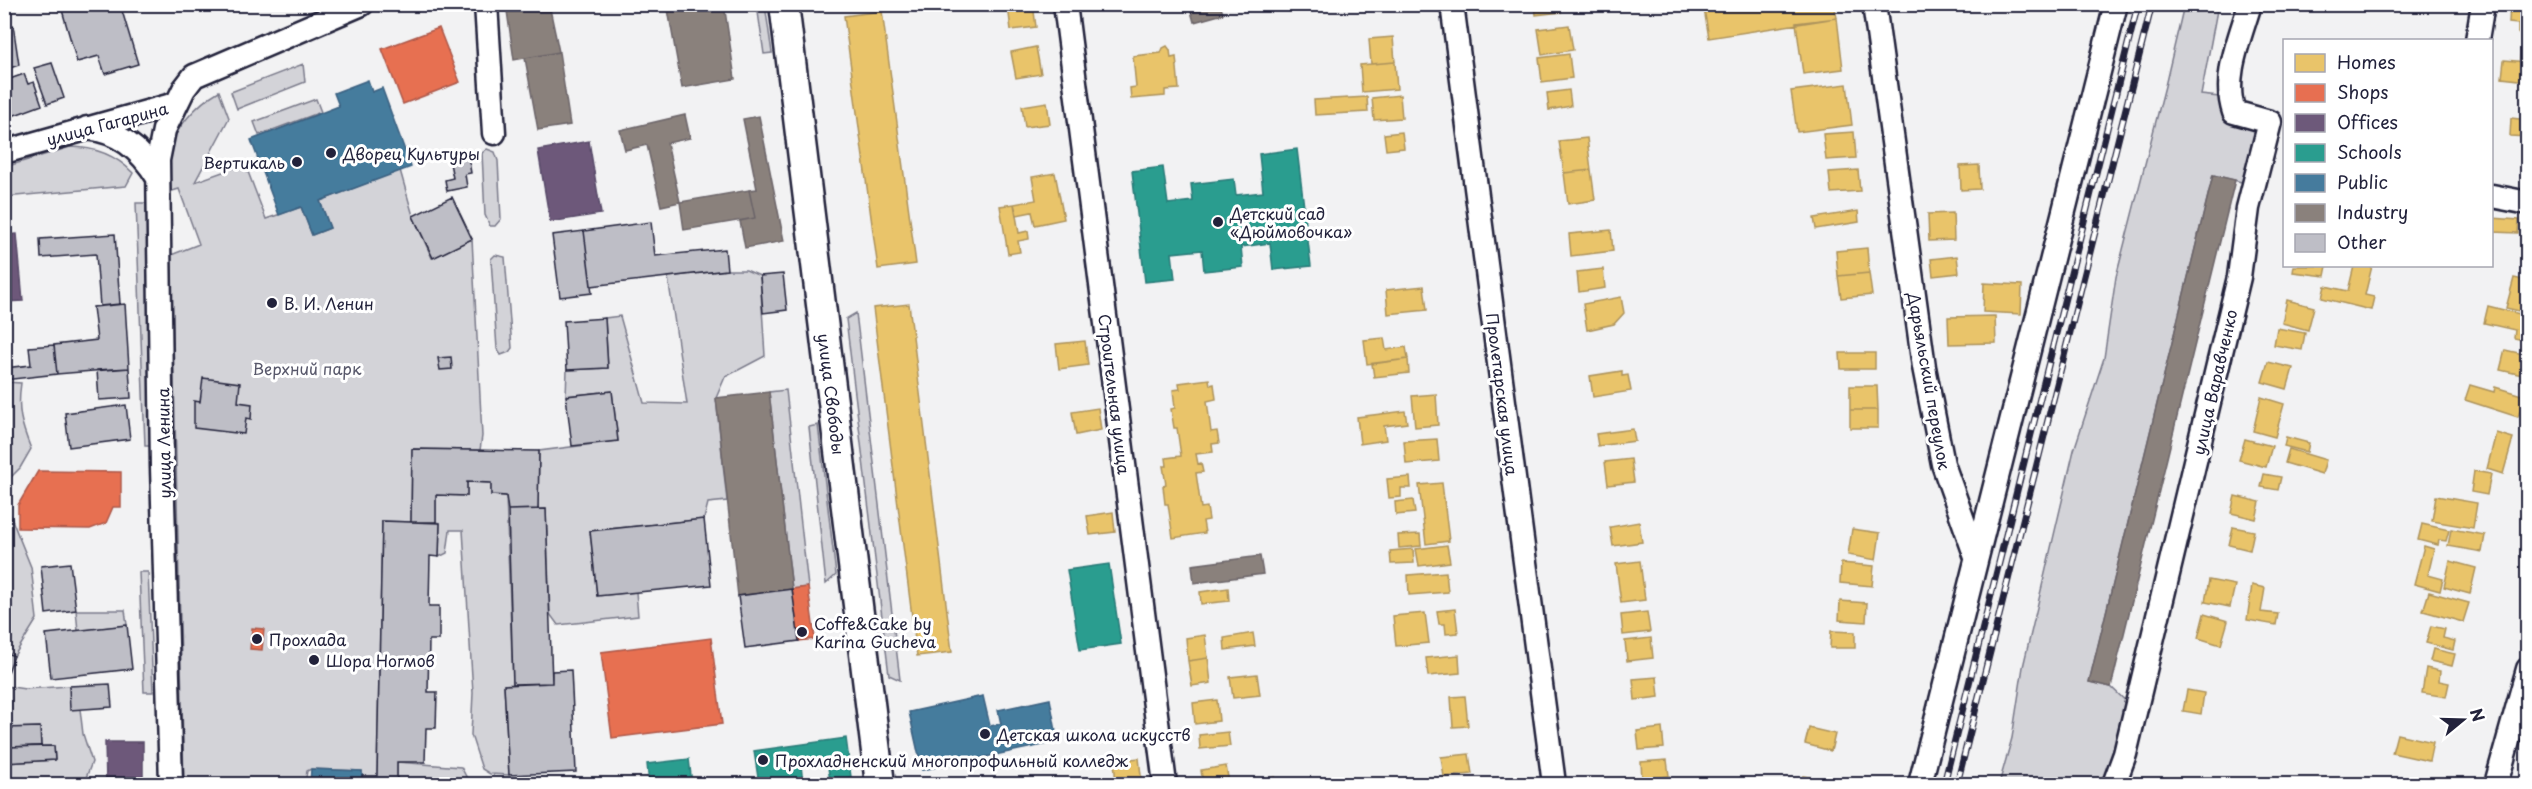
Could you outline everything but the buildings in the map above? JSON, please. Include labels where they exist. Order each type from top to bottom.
[{"type":"main road","name":"улица Свободы","points":[[784,4],[879,784]]},
{"type":"street","name":"улица Гагарина","points":[[4,152],[175,104],[194,76],[362,4]]},
{"type":"street","points":[[486,4],[494,133]]},
{"type":"street","name":"Строительная улица","points":[[1065,4],[1165,784]]},
{"type":"street","name":"Пролетарская улица","points":[[1452,4],[1554,784]]},
{"type":"street","name":"Дарьяльский переулок","points":[[1874,4],[1924,367],[1943,464],[1976,556]]},
{"type":"street","points":[[1920,784],[2115,4]]},
{"type":"street","name":"улица Варавченко","points":[[2114,784],[2125,754],[2239,277],[2248,208],[2277,128],[2270,122],[2234,112],[2229,98],[2231,74],[2250,4]]},
{"type":"street","points":[[2477,39],[2483,4]]},
{"type":"street","name":"улица Ленина","points":[[171,784],[162,467],[158,178],[160,145],[175,104]]},
{"type":"street","points":[[86,128],[103,130],[124,141],[144,157],[158,178]]},
{"type":"street","points":[[2493,196],[2528,203]]},
{"type":"street","points":[[2496,784],[2528,669]]},
{"type":"green space","points":[[757,5],[765,5],[772,53],[764,54]]},
{"type":"green space","points":[[2184,5],[2218,5],[2201,95],[2229,98],[2270,122],[2254,185],[2213,175],[2089,682],[2111,687],[2135,710],[2113,784],[1999,784],[2012,738],[2023,667],[2074,450],[2104,358],[2116,277]]},
{"type":"green space","points":[[303,64],[305,82],[237,109],[231,92]]},
{"type":"green space","name":"Верхний парк","points":[[219,91],[229,118],[195,182],[245,164],[266,219],[301,207],[312,235],[330,228],[320,201],[400,170],[413,216],[432,258],[472,239],[482,436],[480,450],[412,449],[411,522],[382,521],[377,776],[362,776],[362,771],[311,769],[307,771],[305,784],[184,784],[171,255],[199,244],[179,189],[169,192],[167,164],[171,145],[181,126],[203,102]]},
{"type":"green space","points":[[316,99],[321,112],[259,135],[254,122]]},
{"type":"green space","points":[[70,147],[96,150],[119,161],[133,173],[126,186],[5,197],[5,167]]},
{"type":"green space","points":[[487,149],[495,152],[498,161],[501,219],[495,226],[490,226],[485,215],[482,153]]},
{"type":"green space","points":[[136,203],[146,203],[155,446],[145,446]]},
{"type":"green space","points":[[495,255],[505,257],[512,348],[501,355],[497,349],[491,259]]},
{"type":"green space","points":[[746,270],[760,276],[765,356],[725,377],[716,398],[727,501],[708,503],[704,519],[590,531],[597,596],[636,592],[638,616],[558,625],[550,614],[546,509],[538,509],[539,451],[618,441],[612,391],[566,396],[567,370],[608,368],[605,318],[620,316],[644,403],[687,404],[668,277]]},
{"type":"green space","points":[[856,313],[900,680],[889,675],[846,319]]},
{"type":"green space","points":[[5,382],[21,383],[19,401],[21,417],[31,449],[20,468],[8,480],[6,494],[8,510],[31,567],[37,619],[14,656],[5,652]]},
{"type":"green space","points":[[786,390],[808,587],[792,589],[769,392]]},
{"type":"green space","points":[[818,425],[836,575],[826,584],[809,427]]},
{"type":"green space","points":[[467,482],[491,483],[491,495],[506,496],[513,684],[504,685],[509,775],[490,774],[482,769],[471,735],[473,693],[463,530],[450,530],[447,553],[439,557],[440,523],[436,522],[436,495],[467,496]]},
{"type":"green space","points":[[139,572],[148,572],[153,692],[144,692]]},
{"type":"green space","points":[[76,610],[125,610],[127,625],[78,631]]},
{"type":"green space","points":[[5,686],[25,689],[69,686],[80,709],[83,734],[92,762],[84,783],[41,784],[13,780],[12,784],[5,784],[4,763],[55,760],[54,746],[41,746],[40,727],[6,728],[5,747]]},
{"type":"green space","points":[[397,762],[461,767],[470,784],[397,784]]},
{"type":"railway","points":[[1944,784],[2138,4]]},
{"type":"railway","points":[[1957,784],[2152,4]]},
{"type":"place","name":"Дворец Культуры","points":[[331,153]]},
{"type":"place","name":"Вертикаль","points":[[297,162]]},
{"type":"place","name":"Детский сад «Дюймовочка»","points":[[1218,222]]},
{"type":"place","name":"В. И. Ленин","points":[[272,303]]},
{"type":"place","name":"Coffe&Cake by Karina Gucheva","points":[[802,632]]},
{"type":"place","name":"Прохлада","points":[[257,639]]},
{"type":"place","name":"Шора Ногмов","points":[[314,660]]},
{"type":"place","name":"Детская школа искусств","points":[[985,734]]},
{"type":"place","name":"Прохладненский многопрофильный колледж","points":[[763,760]]}]
